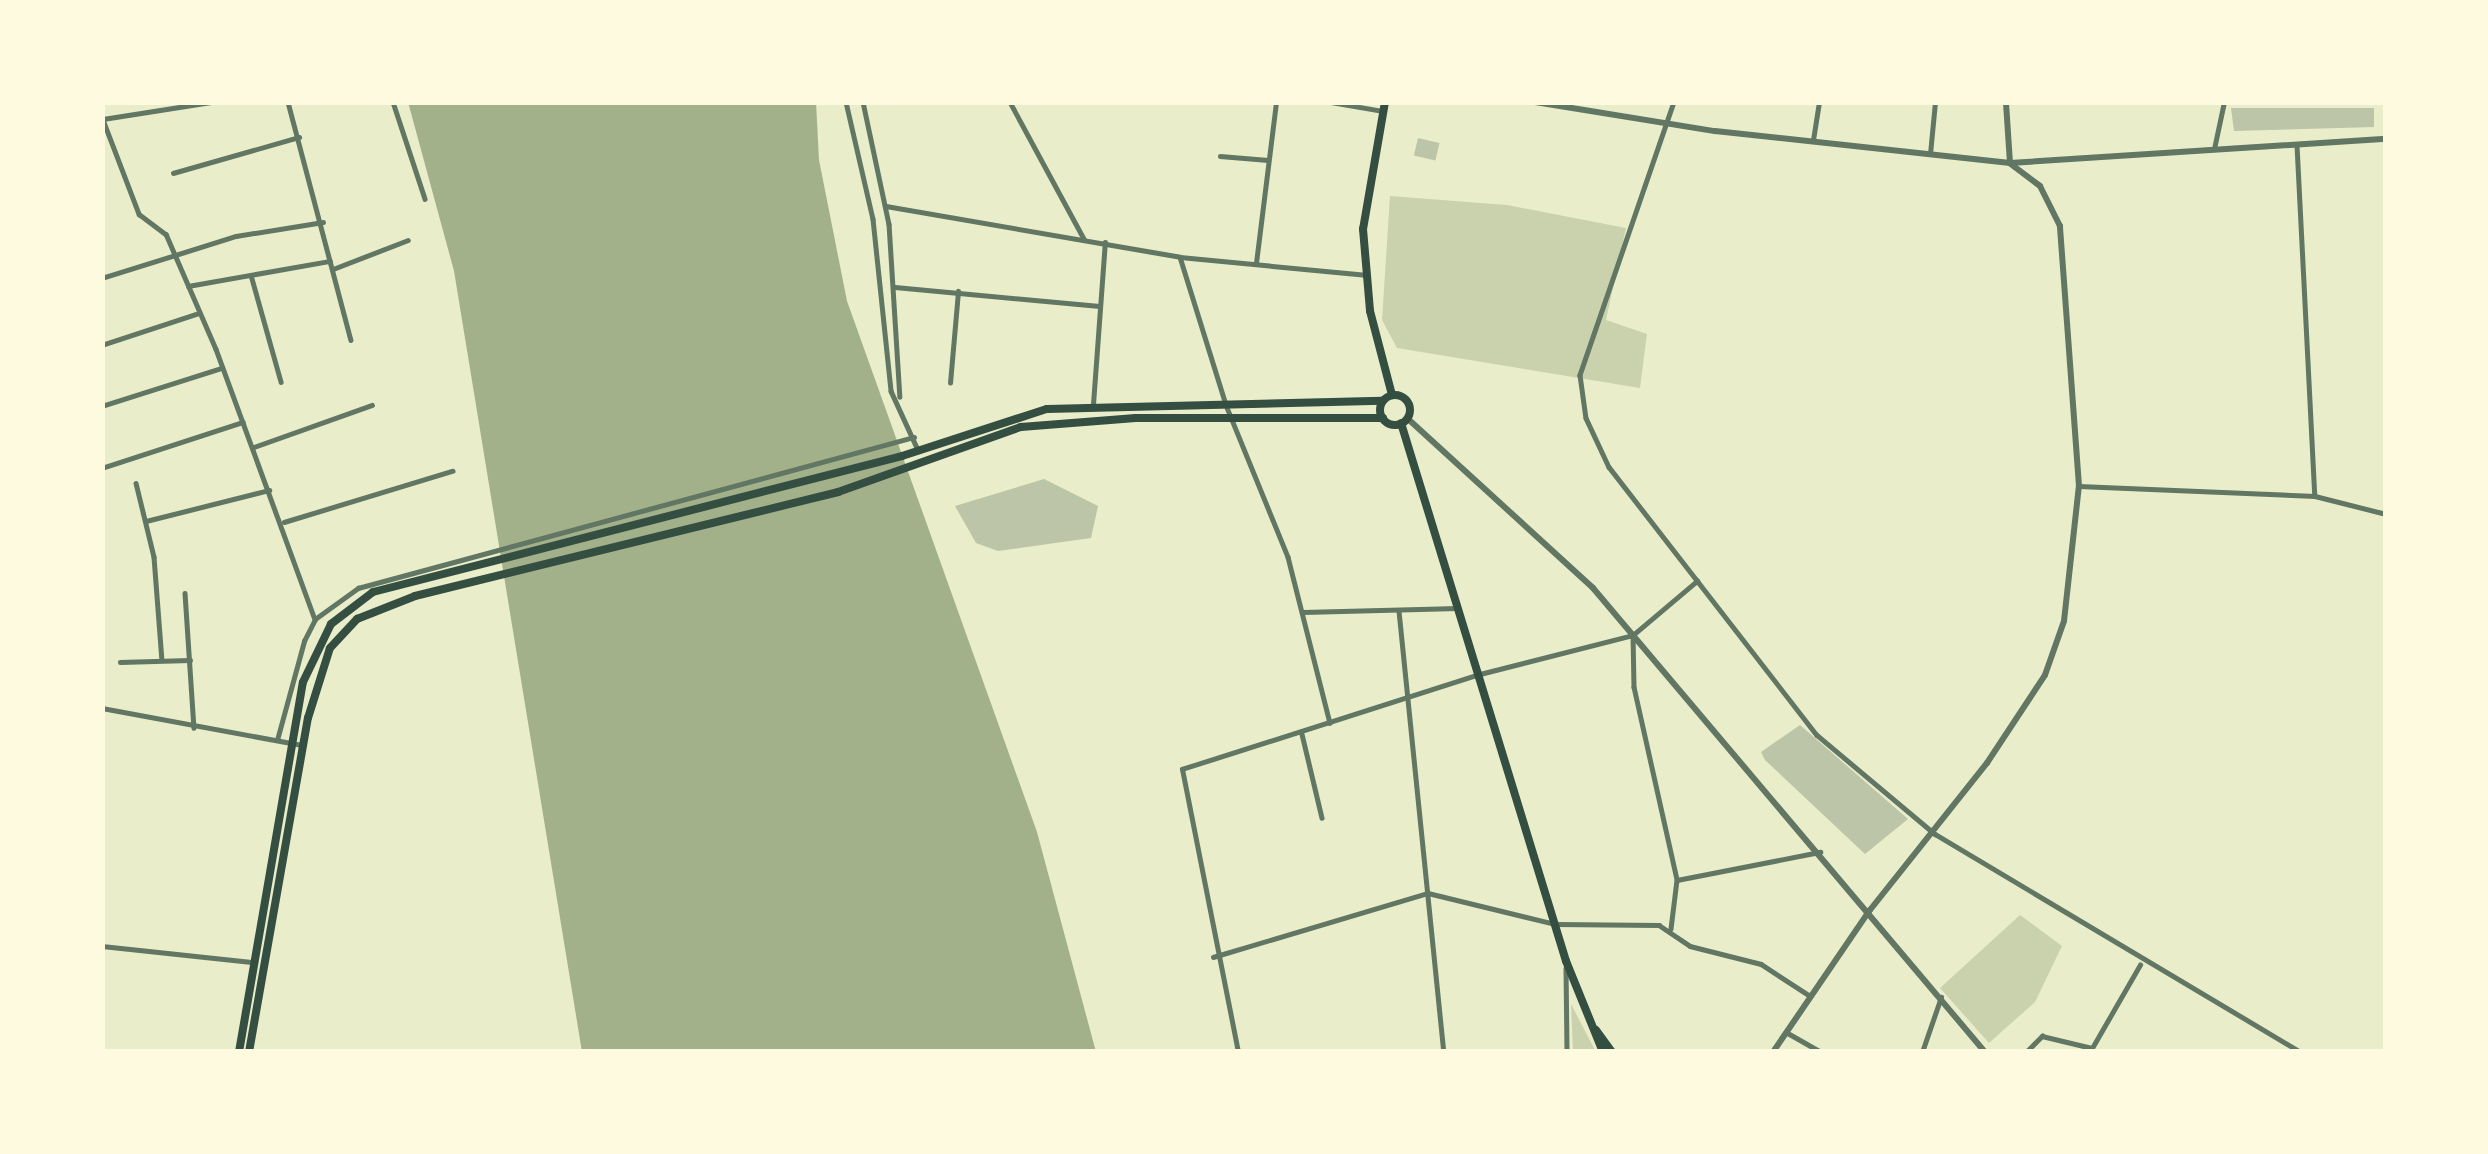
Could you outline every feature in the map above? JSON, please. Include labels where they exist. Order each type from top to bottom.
[{"type":"main road","points":[[1382,418],[1387,398],[1363,229],[1384,106]]},
{"type":"main road","points":[[249,1052],[289,742],[303,682],[331,624],[374,592],[902,456],[1047,409],[1387,398],[1407,401],[1404,420],[1566,961],[1608,1052]]},
{"type":"main road","points":[[238,1052],[302,745],[324,664],[344,631],[387,605],[907,471],[964,442],[1021,427],[1233,419],[1404,420]]},
{"type":"street","points":[[211,102],[102,118],[139,214],[166,234],[176,255],[284,522],[315,619]]},
{"type":"street","points":[[288,102],[325,222],[351,340]]},
{"type":"street","points":[[393,102],[419,163],[424,199]]},
{"type":"street","points":[[846,102],[873,219],[891,392],[900,398]]},
{"type":"street","points":[[863,102],[886,206],[900,398],[918,450]]},
{"type":"street","points":[[1010,102],[1084,239]]},
{"type":"street","points":[[1256,265],[1276,102]]},
{"type":"street","points":[[1330,102],[1384,106]]},
{"type":"street","points":[[1535,102],[2010,163],[2386,139]]},
{"type":"street","points":[[1615,114],[1617,102]]},
{"type":"street","points":[[1673,102],[1579,389],[1609,467],[1804,723],[1935,834],[2300,1052]]},
{"type":"street","points":[[1813,140],[1820,102]]},
{"type":"street","points":[[1930,154],[1935,102]]},
{"type":"street","points":[[1773,1052],[1870,910],[1935,834],[2045,675],[2072,590],[2079,486],[2060,226],[2040,186],[2010,163],[2006,102]]},
{"type":"street","points":[[2214,150],[2224,102]]},
{"type":"street","points":[[173,173],[299,137]]},
{"type":"street","points":[[2297,145],[2315,496]]},
{"type":"street","points":[[1220,156],[1269,160]]},
{"type":"street","points":[[886,206],[1180,257],[1367,275]]},
{"type":"street","points":[[102,278],[176,255],[325,222]]},
{"type":"street","points":[[334,269],[408,240]]},
{"type":"street","points":[[1093,404],[1105,242]]},
{"type":"street","points":[[1180,257],[1226,404],[1303,612],[1330,723]]},
{"type":"street","points":[[188,286],[332,260]]},
{"type":"street","points":[[251,274],[281,382]]},
{"type":"street","points":[[895,287],[1100,307]]},
{"type":"street","points":[[950,383],[958,291]]},
{"type":"street","points":[[102,344],[199,313]]},
{"type":"street","points":[[102,406],[223,367]]},
{"type":"street","points":[[254,447],[372,405]]},
{"type":"street","points":[[1404,420],[1633,635],[1870,910],[1985,1052]]},
{"type":"street","points":[[102,468],[244,422]]},
{"type":"street","points":[[278,740],[294,663],[315,619],[386,575],[914,437]]},
{"type":"street","points":[[284,522],[452,471]]},
{"type":"street","points":[[136,483],[146,521],[162,660]]},
{"type":"street","points":[[2079,486],[2315,496],[2386,514]]},
{"type":"street","points":[[146,521],[269,489]]},
{"type":"street","points":[[1238,1052],[1213,957],[1180,773],[1480,674],[1633,635],[1697,581]]},
{"type":"street","points":[[185,593],[194,728]]},
{"type":"street","points":[[1303,612],[1458,608]]},
{"type":"street","points":[[1399,611],[1444,1052]]},
{"type":"street","points":[[1633,635],[1634,687],[1677,880],[1671,931]]},
{"type":"street","points":[[120,662],[190,660]]},
{"type":"street","points":[[105,709],[302,745]]},
{"type":"street","points":[[1302,734],[1322,818]]},
{"type":"street","points":[[1677,880],[1820,852]]},
{"type":"street","points":[[1213,957],[1428,893],[1555,924],[1671,931],[1690,946],[1761,964],[1810,996]]},
{"type":"street","points":[[102,946],[258,963]]},
{"type":"street","points":[[1566,961],[1567,1052]]},
{"type":"street","points":[[2026,1052],[2040,1036],[2092,1048],[2140,964]]},
{"type":"street","points":[[1922,1052],[1941,998]]},
{"type":"street","points":[[1786,1032],[1821,1052]]},
{"type":"shaded area","points":[[408,102],[816,102],[819,160],[847,301],[1037,832],[1096,1052],[582,1052],[454,271]]},
{"type":"shaded area","points":[[1390,196],[1507,205],[1626,228],[1606,320],[1647,334],[1640,388],[1397,348],[1382,320]]},
{"type":"shaded area","points":[[2020,915],[2062,946],[2035,1002],[1989,1043],[1940,988]]},
{"type":"shaded area","points":[[1571,1004],[1596,1052],[1573,1052]]},
{"type":"building","points":[[2231,108],[2374,108],[2374,127],[2234,131]]},
{"type":"building","points":[[1418,138],[1439,143],[1435,160],[1414,156]]},
{"type":"building","points":[[1044,479],[1098,506],[1091,538],[998,551],[976,543],[955,506]]},
{"type":"building","points":[[1800,725],[1908,819],[1865,854],[1765,760],[1761,752]]}]
